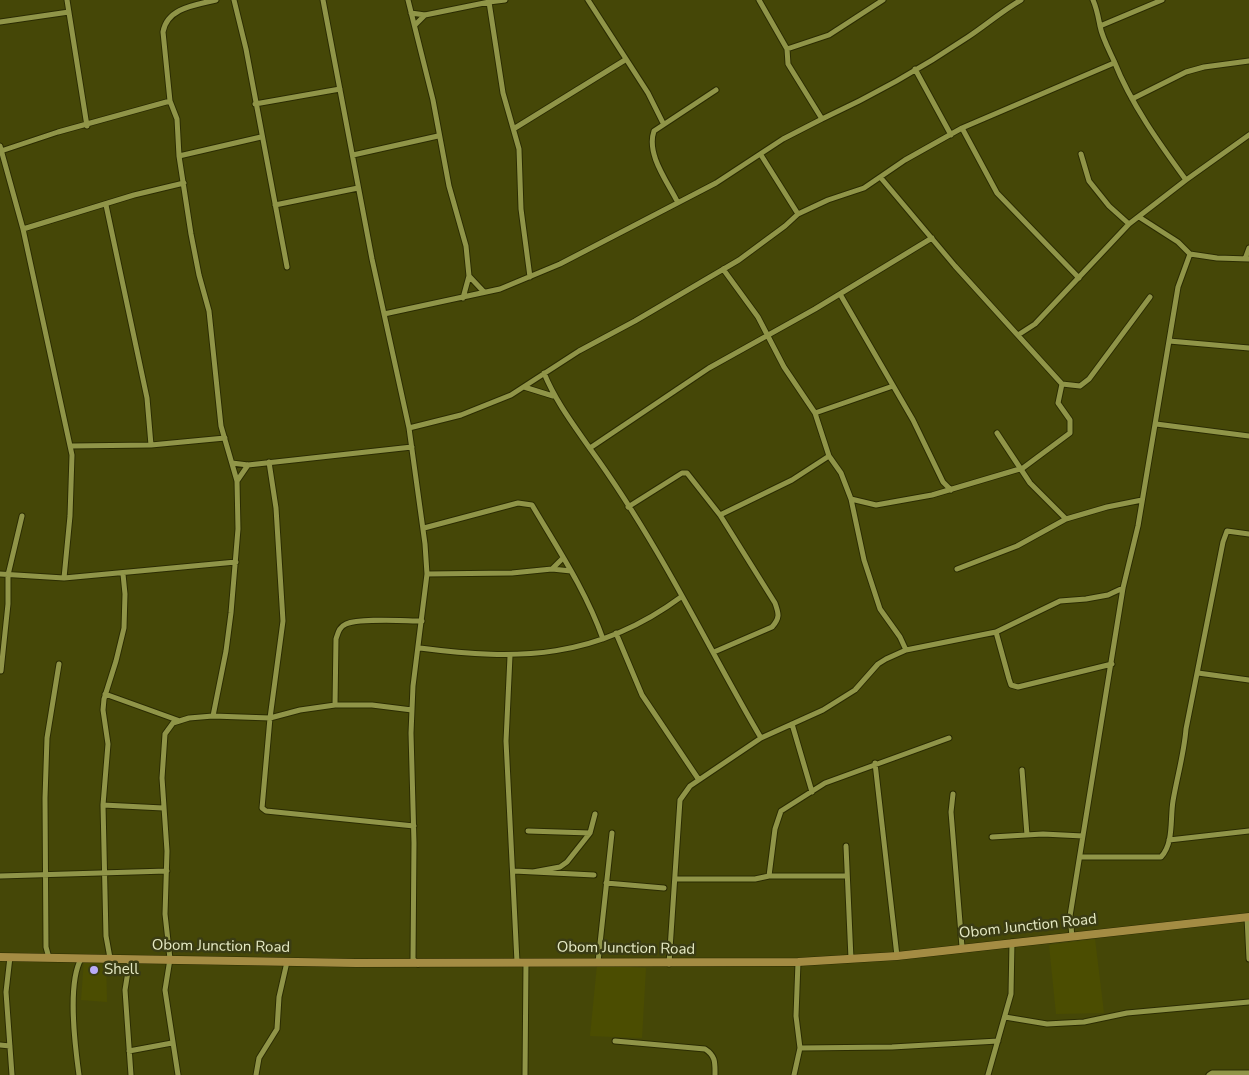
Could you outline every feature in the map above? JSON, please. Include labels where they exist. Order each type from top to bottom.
[{"type":"main road","name":"Obom Junction Road","points":[[0,957],[418,964],[798,962],[897,956],[1248,917]]},
{"type":"street","points":[[67,0],[87,126]]},
{"type":"street","points":[[213,716],[226,651],[236,562],[238,528],[237,481],[224,438],[209,311],[199,275],[179,156],[177,119],[170,102],[165,66],[165,22],[173,14],[190,6],[216,0]]},
{"type":"street","points":[[234,0],[287,267]]},
{"type":"street","points":[[323,0],[358,188],[409,428],[424,528],[427,574],[420,648],[415,668],[412,710],[414,826],[413,959],[418,964]]},
{"type":"street","points":[[408,0],[433,100],[438,136],[454,204],[466,246],[469,276],[463,298]]},
{"type":"street","points":[[411,13],[425,15],[489,1],[504,0]]},
{"type":"street","points":[[588,0],[625,60],[648,92],[663,123]]},
{"type":"street","points":[[759,0],[787,50],[788,64],[822,119]]},
{"type":"street","points":[[869,0],[874,7]]},
{"type":"street","points":[[787,50],[829,35],[883,0]]},
{"type":"street","points":[[384,314],[463,298],[530,277],[560,264],[677,201],[716,183],[783,139],[915,69],[968,37],[1006,8],[1021,0]]},
{"type":"street","points":[[1093,0],[1099,13],[1100,26],[1114,63],[1132,99],[1166,153],[1186,180]]},
{"type":"street","points":[[1100,26],[1162,0]]},
{"type":"street","points":[[489,1],[503,94],[515,128],[519,149],[521,209],[530,277]]},
{"type":"street","points":[[0,22],[69,12]]},
{"type":"street","points":[[415,26],[425,15]]},
{"type":"street","points":[[515,128],[625,60]]},
{"type":"street","points":[[1132,99],[1186,72],[1204,67],[1249,61]]},
{"type":"street","points":[[409,428],[476,410],[524,387],[544,373],[723,269],[764,242],[798,214],[828,200],[864,188],[905,160],[962,128],[1114,63]]},
{"type":"street","points":[[915,69],[952,135]]},
{"type":"street","points":[[256,104],[340,89]]},
{"type":"street","points":[[677,201],[653,148],[652,139],[654,131],[663,123],[716,90]]},
{"type":"street","points":[[64,578],[70,516],[71,446],[58,396],[23,229],[1,148],[170,102]]},
{"type":"street","points":[[962,128],[997,193],[1079,278]]},
{"type":"street","points":[[1018,335],[1035,324],[1129,224],[1249,134]]},
{"type":"street","points":[[353,155],[438,136]]},
{"type":"street","points":[[179,156],[261,137]]},
{"type":"street","points":[[1081,154],[1089,181],[1109,206],[1129,224]]},
{"type":"street","points":[[761,155],[798,214]]},
{"type":"street","points":[[881,178],[1062,384],[1080,386],[1089,379],[1150,297]]},
{"type":"street","points":[[23,229],[134,195],[184,183]]},
{"type":"street","points":[[275,205],[358,188]]},
{"type":"street","points":[[106,205],[147,398],[152,446]]},
{"type":"street","points":[[1139,217],[1163,231],[1190,254],[1210,258],[1247,259],[1249,248]]},
{"type":"street","points":[[590,448],[654,403],[932,238]]},
{"type":"street","points":[[1072,937],[1070,916],[1123,588],[1138,526],[1178,287],[1190,254]]},
{"type":"street","points":[[723,269],[768,334],[784,367],[815,413],[829,456],[841,473],[851,498],[864,560],[874,596],[880,610],[900,637],[906,650]]},
{"type":"street","points":[[469,276],[484,292]]},
{"type":"street","points":[[840,294],[893,386],[944,482],[951,490]]},
{"type":"street","points":[[1169,341],[1249,348]]},
{"type":"street","points":[[544,373],[553,396],[580,437],[590,448],[657,552],[714,652],[739,703],[761,738]]},
{"type":"street","points":[[851,498],[876,505],[932,495],[1023,468],[1070,433],[1070,420],[1058,403],[1062,384]]},
{"type":"street","points":[[815,413],[893,386]]},
{"type":"street","points":[[524,387],[553,396]]},
{"type":"street","points":[[1156,424],[1249,436]]},
{"type":"street","points":[[997,433],[1023,468],[1030,483],[1066,519]]},
{"type":"street","points":[[71,446],[152,446],[224,438]]},
{"type":"street","points":[[232,463],[248,465],[412,447]]},
{"type":"street","points":[[720,515],[792,480],[829,456]]},
{"type":"street","points":[[269,462],[277,517],[282,621],[261,802],[262,808],[266,811],[414,826]]},
{"type":"street","points":[[237,481],[248,465]]},
{"type":"street","points":[[628,507],[682,473],[687,473],[720,515],[775,603],[779,614],[778,620],[772,627],[714,652]]},
{"type":"street","points":[[957,568],[1017,546],[1066,519],[1107,506],[1142,500]]},
{"type":"street","points":[[424,528],[485,511],[526,503],[532,505],[593,610],[603,639]]},
{"type":"street","points":[[1,670],[8,604],[8,575],[22,516]]},
{"type":"street","points":[[1080,857],[1161,857],[1167,850],[1173,799],[1183,756],[1186,729],[1223,542],[1227,530],[1249,534]]},
{"type":"street","points":[[552,569],[563,558]]},
{"type":"street","points":[[0,574],[64,578],[236,562]]},
{"type":"street","points":[[427,574],[512,573],[552,569],[571,571]]},
{"type":"street","points":[[110,958],[106,936],[103,805],[108,744],[103,710],[105,694],[124,628],[126,594],[123,574]]},
{"type":"street","points":[[668,964],[676,879],[680,800],[683,793],[761,738],[823,710],[855,690],[878,664],[906,650],[996,632],[1060,601],[1108,595],[1123,588]]},
{"type":"street","points":[[420,648],[510,656],[561,650],[603,639],[647,618],[681,596]]},
{"type":"street","points":[[335,705],[336,640],[339,629],[346,624],[357,622],[422,621]]},
{"type":"street","points":[[996,632],[1011,685],[1018,687],[1112,664]]},
{"type":"street","points":[[616,633],[642,695],[699,780]]},
{"type":"street","points":[[510,656],[506,741],[522,962],[525,1075]]},
{"type":"street","points":[[49,958],[46,947],[45,806],[47,738],[59,664]]},
{"type":"street","points":[[1198,673],[1249,680]]},
{"type":"street","points":[[105,694],[180,721]]},
{"type":"street","points":[[178,1075],[165,990],[170,959],[165,914],[167,871],[162,761],[165,734],[173,723],[213,716],[270,718],[300,710],[335,705],[372,705],[412,710]]},
{"type":"street","points":[[792,724],[812,792]]},
{"type":"street","points":[[769,876],[775,829],[781,811],[825,783],[875,763],[949,738]]},
{"type":"street","points":[[875,763],[897,956]]},
{"type":"street","points":[[1022,770],[1027,835]]},
{"type":"street","points":[[953,794],[951,812],[962,948]]},
{"type":"street","points":[[103,805],[163,808]]},
{"type":"street","points":[[533,872],[564,864],[590,833],[595,814]]},
{"type":"street","points":[[528,831],[590,833]]},
{"type":"street","points":[[1169,840],[1249,831]]},
{"type":"street","points":[[598,962],[612,833]]},
{"type":"street","points":[[992,837],[1027,835],[1083,836]]},
{"type":"street","points":[[846,846],[851,960]]},
{"type":"street","points":[[0,876],[167,871]]},
{"type":"street","points":[[514,871],[594,875]]},
{"type":"street","points":[[676,879],[847,876]]},
{"type":"street","points":[[606,883],[664,888]]},
{"type":"street","points":[[1248,917],[1249,959]]},
{"type":"street","points":[[988,1075],[1011,994],[1012,942]]},
{"type":"street","points":[[10,957],[6,992],[12,1075]]},
{"type":"street","points":[[78,1075],[73,1032],[75,969],[81,959]]},
{"type":"street","points":[[130,959],[125,990],[131,1075]]},
{"type":"street","points":[[256,1075],[259,1058],[277,1029],[279,997],[287,962]]},
{"type":"street","points":[[794,1075],[800,1048],[796,1016],[798,962]]},
{"type":"street","points":[[1005,1017],[1047,1024],[1066,1023],[1101,1019],[1127,1013],[1249,1002]]},
{"type":"street","points":[[615,1041],[705,1049],[711,1053],[715,1061],[715,1075]]},
{"type":"street","points":[[800,1048],[892,1047],[998,1041]]},
{"type":"street","points":[[129,1052],[172,1043]]},
{"type":"street","points":[[0,1045],[10,1046]]},
{"type":"street","points":[[1209,1075],[1212,1073],[1249,1073]]},
{"type":"shaded area","points":[[1095,939],[1104,1013],[1056,1014],[1049,945]]},
{"type":"shaded area","points":[[84,960],[106,960],[107,1002],[81,1000]]},
{"type":"shaded area","points":[[597,965],[646,968],[642,1038],[590,1036]]},
{"type":"place","name":"Shell","points":[[94,970]]}]
